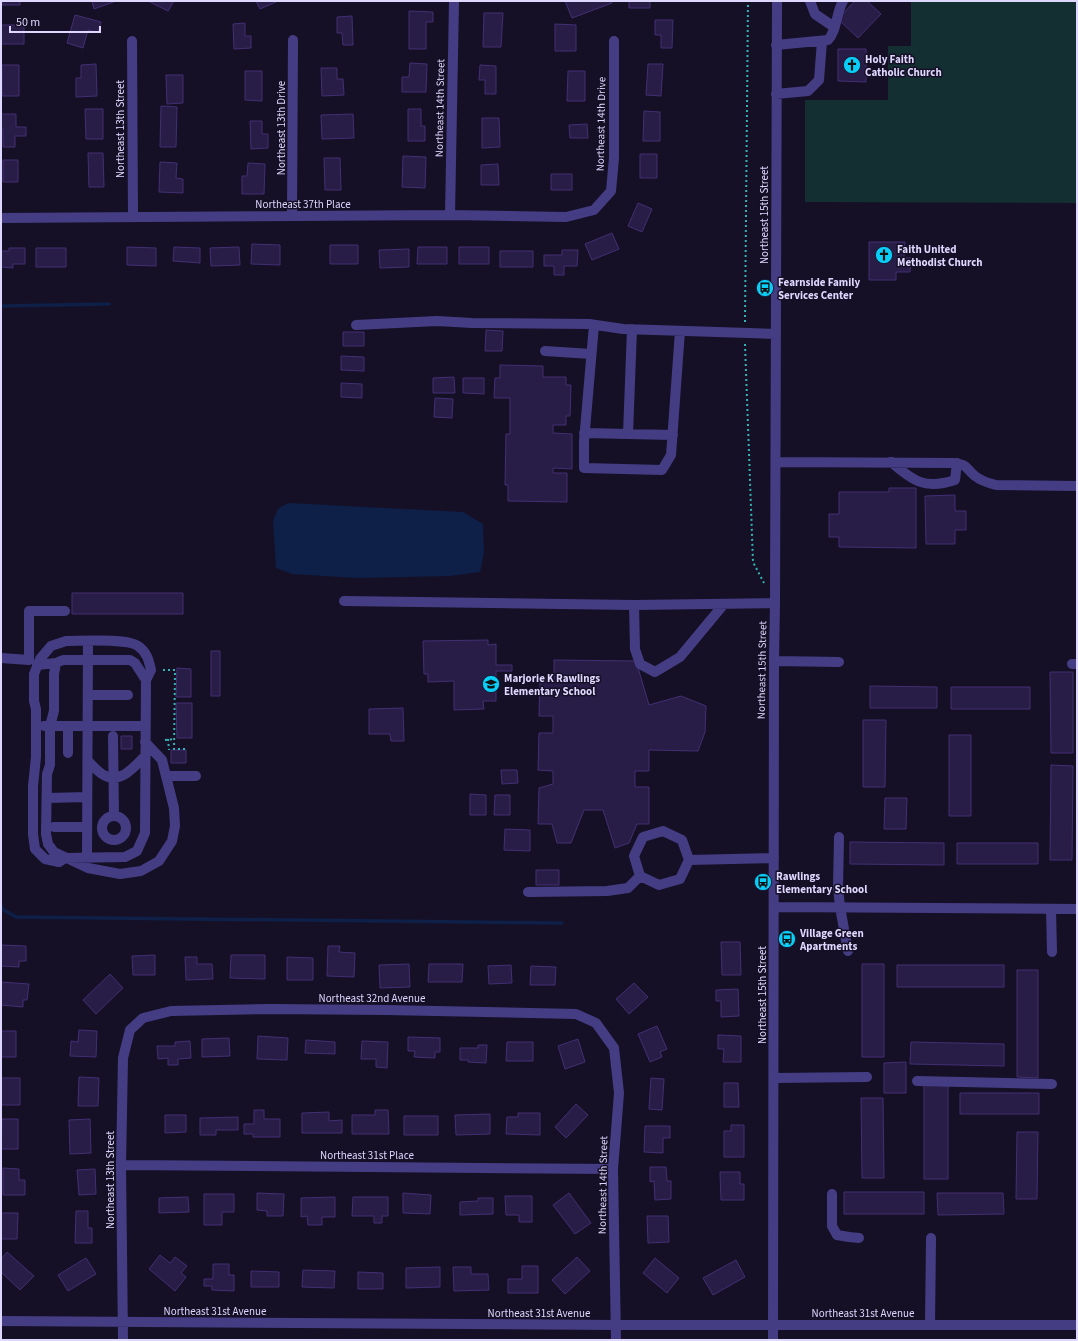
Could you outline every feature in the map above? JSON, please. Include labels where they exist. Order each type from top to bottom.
[{"type":"street","name":"Northeast 14th Street","points":[[450,215],[454,1]]},
{"type":"street","name":"Northeast 15th Street","points":[[773,1340],[777,1]]},
{"type":"street","points":[[810,1],[815,14],[834,27]]},
{"type":"street","points":[[776,45],[828,40],[832,36],[840,2]]},
{"type":"street","name":"Northeast 13th Drive","points":[[292,216],[293,40]]},
{"type":"street","name":"Northeast 13th Street","points":[[132,41],[133,217]]},
{"type":"street","points":[[776,94],[808,90],[819,80],[822,41]]},
{"type":"street","name":"Northeast 14th Drive","points":[[601,202],[611,191],[614,158],[614,42]]},
{"type":"street","name":"Northeast 37th Place","points":[[1,218],[450,215],[566,217],[594,210],[601,202]]},
{"type":"street","points":[[356,325],[437,322],[594,325],[632,329],[776,334]]},
{"type":"street","points":[[594,325],[584,432],[584,468],[662,470],[671,455],[680,331]]},
{"type":"street","points":[[628,434],[632,329]]},
{"type":"street","points":[[545,351],[591,354]]},
{"type":"street","points":[[584,432],[673,435]]},
{"type":"street","points":[[776,462],[957,463],[963,464],[975,476],[984,482],[996,485],[1077,486]]},
{"type":"street","points":[[891,462],[909,477],[926,484],[941,484],[955,480],[957,463]]},
{"type":"street","points":[[344,601],[634,605],[775,603]]},
{"type":"street","points":[[634,605],[635,649],[640,664],[655,672],[680,657],[724,604]]},
{"type":"street","points":[[36,661],[51,646],[66,641],[125,642],[138,645],[147,655],[152,670],[146,680],[145,833],[137,851],[125,857],[65,858],[59,862],[45,859],[35,849],[33,834],[33,786],[36,757],[34,674],[36,661],[29,611],[65,611]]},
{"type":"street","points":[[87,858],[88,641]]},
{"type":"street","points":[[1,658],[56,663],[63,660],[130,660],[135,663],[146,680]]},
{"type":"street","points":[[774,661],[839,662]]},
{"type":"street","points":[[56,663],[54,674],[54,711],[50,726],[50,765],[47,774],[46,834],[48,844],[54,852],[88,868],[120,874],[141,871],[159,861],[172,841],[174,808],[162,760],[145,742]]},
{"type":"street","points":[[88,695],[128,695]]},
{"type":"street","points":[[36,726],[145,726]]},
{"type":"street","points":[[68,726],[68,753]]},
{"type":"street","points":[[113,736],[114,816]]},
{"type":"street","points":[[88,762],[102,775],[114,779],[125,774],[145,756]]},
{"type":"street","points":[[166,776],[196,776]]},
{"type":"street","points":[[47,798],[87,797]]},
{"type":"street","points":[[54,827],[87,827]]},
{"type":"street","points":[[663,830],[682,840],[689,860],[680,879],[659,885],[640,876],[634,856],[643,837],[663,830]]},
{"type":"street","points":[[839,837],[838,887],[848,951]]},
{"type":"street","points":[[689,860],[774,858]]},
{"type":"street","points":[[528,892],[607,891],[628,888],[640,876]]},
{"type":"street","points":[[774,907],[1077,909]]},
{"type":"street","points":[[1051,909],[1052,952]]},
{"type":"street","name":"Northeast 32nd Avenue","points":[[136,1024],[143,1018],[171,1011],[271,1009],[529,1012],[576,1014],[596,1023],[604,1034]]},
{"type":"street","name":"Northeast 13th Street","points":[[123,1340],[121,1165],[123,1058],[130,1030],[136,1024]]},
{"type":"street","name":"Northeast 14th Street","points":[[604,1034],[614,1048],[619,1093],[613,1169],[616,1340]]},
{"type":"street","points":[[774,1078],[867,1078]]},
{"type":"street","points":[[917,1081],[1052,1084]]},
{"type":"street","name":"Northeast 31st Place","points":[[121,1165],[613,1169]]},
{"type":"street","points":[[832,1194],[832,1226],[837,1235],[859,1238]]},
{"type":"street","points":[[930,1325],[931,1238]]},
{"type":"street","name":"Northeast 31st Avenue","points":[[1,1321],[123,1323],[616,1325],[1077,1325]]},
{"type":"path","points":[[748,1],[744,333],[753,562],[764,583]]},
{"type":"path","points":[[163,670],[175,670],[174,749],[186,749]]},
{"type":"path","points":[[165,740],[174,739]]},
{"type":"green space","points":[[911,1],[1077,1],[1077,203],[805,202],[805,100],[888,100],[888,46],[911,46]]},
{"type":"water","points":[[288,503],[463,512],[483,524],[484,552],[480,572],[450,576],[357,578],[292,574],[276,568],[273,521],[278,509]]},
{"type":"building","points":[[2,1],[20,1],[20,5],[2,5]]},
{"type":"building","points":[[92,1],[116,1],[94,9]]},
{"type":"building","points":[[148,1],[174,1],[168,11]]},
{"type":"building","points":[[256,1],[278,1],[260,9]]},
{"type":"building","points":[[565,1],[611,1],[612,3],[572,18]]},
{"type":"building","points":[[629,1],[650,1],[650,8],[629,8]]},
{"type":"building","points":[[855,1],[867,1],[881,14],[858,38],[838,19]]},
{"type":"building","points":[[409,11],[433,12],[433,22],[426,22],[426,49],[409,49]]},
{"type":"building","points":[[484,13],[503,13],[501,47],[483,47]]},
{"type":"building","points":[[75,15],[101,22],[98,32],[88,30],[83,48],[67,43]]},
{"type":"building","points":[[352,16],[353,45],[343,45],[342,33],[337,33],[337,17]]},
{"type":"building","points":[[655,20],[673,20],[672,48],[661,48],[661,35],[655,35]]},
{"type":"building","points":[[245,23],[245,36],[251,36],[251,48],[234,49],[233,24]]},
{"type":"building","points":[[555,24],[576,25],[576,51],[555,51]]},
{"type":"building","points":[[1,25],[24,25],[24,44],[1,44]]},
{"type":"building","name":"Holy Faith Catholic Church","points":[[838,49],[866,49],[866,82],[838,81]]},
{"type":"building","points":[[410,63],[427,64],[426,92],[402,92],[402,77],[409,77]]},
{"type":"building","points":[[96,64],[97,96],[76,97],[76,78],[81,78],[81,65]]},
{"type":"building","points":[[648,64],[663,64],[661,96],[646,95]]},
{"type":"building","points":[[2,65],[19,65],[19,96],[2,96]]},
{"type":"building","points":[[480,65],[496,66],[496,94],[485,94],[485,80],[479,80]]},
{"type":"building","points":[[321,68],[337,68],[337,79],[343,79],[344,95],[322,96]]},
{"type":"building","points":[[245,71],[262,71],[262,101],[245,100]]},
{"type":"building","points":[[568,71],[585,71],[585,101],[567,101]]},
{"type":"building","points":[[166,75],[183,75],[183,103],[167,104]]},
{"type":"building","points":[[161,106],[177,107],[176,147],[160,147]]},
{"type":"building","points":[[85,109],[103,109],[103,139],[86,139]]},
{"type":"building","points":[[408,109],[421,109],[421,126],[425,126],[425,141],[408,141]]},
{"type":"building","points":[[644,111],[660,112],[660,141],[643,141]]},
{"type":"building","points":[[1,114],[16,114],[16,127],[26,127],[26,136],[15,136],[15,147],[3,147]]},
{"type":"building","points":[[353,114],[354,138],[322,139],[321,115]]},
{"type":"building","points":[[482,118],[499,118],[500,147],[482,148]]},
{"type":"building","points":[[250,121],[262,121],[262,134],[268,134],[268,148],[251,149]]},
{"type":"building","points":[[587,124],[588,138],[570,138],[569,125]]},
{"type":"building","points":[[88,153],[103,153],[104,187],[89,187]]},
{"type":"building","points":[[640,154],[657,154],[657,178],[640,178]]},
{"type":"building","points":[[403,156],[426,157],[425,188],[402,187]]},
{"type":"building","points":[[324,158],[340,158],[341,190],[325,190]]},
{"type":"building","points":[[3,160],[18,160],[18,182],[3,182]]},
{"type":"building","points":[[160,162],[177,163],[176,178],[183,179],[183,193],[159,192]]},
{"type":"building","points":[[248,163],[265,164],[264,194],[242,194],[242,176],[247,176]]},
{"type":"building","points":[[498,164],[499,185],[481,185],[481,165]]},
{"type":"building","points":[[551,174],[572,174],[572,190],[551,190]]},
{"type":"building","points":[[638,203],[652,209],[642,232],[628,226]]},
{"type":"building","points":[[612,233],[619,249],[592,260],[585,244]]},
{"type":"building","points":[[869,242],[905,242],[904,258],[911,258],[910,272],[896,272],[896,280],[869,280]]},
{"type":"building","points":[[252,244],[280,245],[280,265],[251,264]]},
{"type":"building","points":[[330,245],[358,245],[358,264],[330,264]]},
{"type":"building","points":[[127,247],[156,248],[156,266],[127,265]]},
{"type":"building","points":[[174,247],[200,248],[200,263],[173,261]]},
{"type":"building","points":[[239,247],[240,265],[211,266],[210,248]]},
{"type":"building","points":[[418,247],[447,247],[447,264],[417,264]]},
{"type":"building","points":[[459,247],[489,247],[489,264],[459,264]]},
{"type":"building","points":[[9,248],[25,248],[25,264],[13,264],[13,268],[1,267],[1,251],[9,251]]},
{"type":"building","points":[[36,248],[66,248],[66,267],[36,267]]},
{"type":"building","points":[[409,249],[409,267],[380,268],[379,250]]},
{"type":"building","points":[[562,250],[578,250],[577,266],[564,266],[564,275],[554,275],[554,266],[544,266],[544,255],[562,255]]},
{"type":"building","points":[[500,251],[533,251],[533,267],[500,267]]},
{"type":"building","points":[[486,330],[503,331],[502,351],[485,351]]},
{"type":"building","points":[[343,332],[364,332],[364,346],[343,346]]},
{"type":"building","points":[[341,356],[364,357],[364,371],[341,370]]},
{"type":"building","points":[[500,365],[543,366],[543,377],[566,377],[566,385],[571,385],[570,416],[566,416],[566,425],[553,425],[553,433],[572,434],[572,469],[553,468],[553,473],[567,473],[567,502],[508,501],[508,485],[505,485],[506,434],[510,434],[510,398],[494,398],[495,378],[500,378]]},
{"type":"building","points":[[454,377],[455,393],[433,393],[433,378]]},
{"type":"building","points":[[463,378],[484,378],[484,394],[463,393]]},
{"type":"building","points":[[341,383],[362,384],[362,398],[341,397]]},
{"type":"building","points":[[435,398],[453,399],[452,418],[434,417]]},
{"type":"building","points":[[889,488],[916,488],[916,548],[839,547],[839,537],[829,537],[829,514],[839,514],[839,492],[889,492]]},
{"type":"building","points":[[955,495],[955,511],[966,511],[966,530],[955,530],[955,544],[926,544],[925,496]]},
{"type":"building","points":[[72,593],[183,593],[183,614],[72,614]]},
{"type":"building","points":[[488,640],[488,645],[496,644],[496,665],[512,665],[512,671],[496,671],[496,701],[483,701],[484,709],[454,710],[454,681],[428,682],[428,674],[424,674],[423,641]]},
{"type":"building","points":[[211,651],[220,651],[220,696],[211,696]]},
{"type":"building","points":[[554,660],[636,661],[649,705],[681,696],[706,706],[705,732],[698,751],[649,750],[649,771],[635,771],[635,787],[649,787],[649,824],[637,824],[629,843],[615,848],[603,810],[584,810],[571,843],[557,843],[552,824],[538,824],[539,788],[553,784],[553,771],[538,770],[539,733],[553,733],[553,716],[539,716],[540,679],[554,679]]},
{"type":"building","points":[[177,668],[191,669],[191,697],[176,697]]},
{"type":"building","points":[[1050,672],[1073,672],[1073,753],[1051,753]]},
{"type":"building","points":[[870,686],[937,687],[937,708],[870,708]]},
{"type":"building","points":[[951,687],[1030,687],[1030,709],[951,709]]},
{"type":"building","points":[[176,703],[192,703],[192,738],[177,738]]},
{"type":"building","points":[[403,708],[404,741],[391,741],[390,734],[369,734],[369,709]]},
{"type":"building","points":[[863,720],[886,720],[885,787],[863,787]]},
{"type":"building","points":[[949,735],[971,735],[971,816],[949,816]]},
{"type":"building","points":[[121,736],[132,736],[132,749],[121,749]]},
{"type":"building","points":[[171,750],[186,750],[186,763],[171,763]]},
{"type":"building","points":[[1051,765],[1073,766],[1072,860],[1050,860]]},
{"type":"building","points":[[501,770],[517,770],[518,783],[502,784]]},
{"type":"building","points":[[470,794],[486,795],[486,815],[470,815]]},
{"type":"building","points":[[495,795],[510,795],[510,815],[494,815]]},
{"type":"building","points":[[885,798],[907,798],[906,829],[884,829]]},
{"type":"building","points":[[505,829],[530,830],[530,851],[504,850]]},
{"type":"building","points":[[850,842],[944,843],[944,865],[850,864]]},
{"type":"building","points":[[957,843],[1038,843],[1038,864],[957,864]]},
{"type":"building","points":[[536,870],[559,870],[559,885],[536,885]]},
{"type":"building","points":[[721,942],[740,942],[741,975],[722,975]]},
{"type":"building","points":[[1,945],[26,946],[26,961],[19,961],[19,967],[1,966]]},
{"type":"building","points":[[328,946],[340,946],[339,952],[355,953],[354,977],[327,976]]},
{"type":"building","points":[[155,955],[155,975],[133,975],[132,956]]},
{"type":"building","points":[[231,955],[265,955],[265,979],[230,978]]},
{"type":"building","points":[[185,957],[197,957],[197,964],[212,964],[213,979],[186,980]]},
{"type":"building","points":[[287,957],[313,958],[313,980],[287,980]]},
{"type":"building","points":[[409,964],[410,987],[380,988],[379,965]]},
{"type":"building","points":[[429,964],[463,964],[462,982],[428,982]]},
{"type":"building","points":[[862,964],[884,964],[884,1057],[862,1057]]},
{"type":"building","points":[[511,965],[512,983],[489,984],[488,966]]},
{"type":"building","points":[[897,965],[1004,965],[1004,987],[897,987]]},
{"type":"building","points":[[531,966],[556,967],[555,985],[530,985]]},
{"type":"building","points":[[1017,970],[1038,970],[1038,1078],[1017,1077]]},
{"type":"building","points":[[110,974],[123,988],[96,1014],[83,1000]]},
{"type":"building","points":[[1,982],[29,984],[27,1000],[23,1000],[23,1007],[1,1005]]},
{"type":"building","points":[[634,983],[648,997],[629,1014],[616,999]]},
{"type":"building","points":[[738,989],[739,1016],[721,1017],[721,1001],[716,1001],[716,990]]},
{"type":"building","points":[[657,1026],[667,1049],[660,1052],[662,1057],[650,1062],[638,1034]]},
{"type":"building","points":[[79,1030],[97,1031],[96,1057],[70,1056],[71,1041],[78,1042]]},
{"type":"building","points":[[1,1031],[16,1031],[16,1057],[1,1057]]},
{"type":"building","points":[[718,1035],[741,1036],[741,1062],[723,1062],[724,1049],[718,1049]]},
{"type":"building","points":[[258,1036],[288,1038],[287,1060],[257,1059]]},
{"type":"building","points":[[408,1037],[440,1038],[440,1052],[435,1052],[435,1058],[414,1057],[415,1051],[408,1051]]},
{"type":"building","points":[[229,1038],[230,1056],[202,1057],[202,1039]]},
{"type":"building","points":[[578,1039],[585,1062],[565,1069],[558,1046]]},
{"type":"building","points":[[306,1040],[335,1042],[335,1054],[305,1053]]},
{"type":"building","points":[[190,1041],[191,1058],[178,1059],[178,1065],[168,1065],[168,1058],[158,1059],[157,1046],[175,1046],[175,1042]]},
{"type":"building","points":[[362,1041],[388,1042],[387,1068],[376,1067],[376,1059],[361,1059]]},
{"type":"building","points":[[507,1042],[533,1042],[533,1061],[506,1061]]},
{"type":"building","points":[[911,1042],[1004,1044],[1004,1066],[910,1064]]},
{"type":"building","points":[[478,1045],[487,1045],[486,1063],[460,1060],[460,1048],[478,1048]]},
{"type":"building","points":[[906,1062],[906,1093],[884,1093],[884,1063]]},
{"type":"building","points":[[79,1077],[99,1078],[98,1106],[78,1106]]},
{"type":"building","points":[[1,1078],[20,1078],[20,1105],[1,1105]]},
{"type":"building","points":[[651,1078],[664,1079],[662,1110],[649,1109]]},
{"type":"building","points":[[724,1083],[738,1083],[739,1107],[724,1107]]},
{"type":"building","points":[[924,1085],[948,1085],[948,1179],[924,1179]]},
{"type":"building","points":[[960,1093],[1039,1093],[1039,1114],[960,1114]]},
{"type":"building","points":[[861,1098],[883,1098],[884,1178],[862,1178]]},
{"type":"building","points":[[576,1104],[588,1115],[566,1138],[555,1127]]},
{"type":"building","points":[[254,1110],[264,1110],[264,1119],[280,1119],[280,1137],[253,1137],[253,1134],[244,1134],[244,1124],[254,1124]]},
{"type":"building","points":[[375,1110],[388,1110],[389,1134],[352,1134],[352,1115],[375,1115]]},
{"type":"building","points":[[329,1112],[329,1121],[342,1120],[342,1133],[302,1133],[302,1113]]},
{"type":"building","points":[[518,1113],[540,1113],[540,1135],[506,1134],[507,1117],[518,1117]]},
{"type":"building","points":[[490,1114],[490,1134],[456,1135],[455,1115]]},
{"type":"building","points":[[165,1115],[186,1115],[186,1132],[165,1133]]},
{"type":"building","points":[[404,1116],[438,1116],[438,1135],[404,1135]]},
{"type":"building","points":[[238,1117],[238,1130],[216,1130],[216,1135],[200,1135],[200,1118]]},
{"type":"building","points":[[2,1119],[18,1119],[18,1149],[1,1149]]},
{"type":"building","points":[[90,1119],[91,1153],[70,1154],[69,1120]]},
{"type":"building","points":[[731,1125],[744,1125],[744,1157],[724,1157],[724,1131],[731,1131]]},
{"type":"building","points":[[645,1126],[670,1126],[670,1138],[663,1138],[663,1153],[644,1152]]},
{"type":"building","points":[[1017,1132],[1038,1132],[1037,1199],[1016,1199]]},
{"type":"building","points":[[650,1167],[666,1167],[667,1181],[671,1181],[671,1199],[655,1200],[654,1181],[650,1182]]},
{"type":"building","points":[[3,1168],[19,1169],[19,1180],[25,1180],[25,1195],[3,1195]]},
{"type":"building","points":[[95,1169],[96,1194],[79,1195],[77,1170]]},
{"type":"building","points":[[720,1172],[740,1172],[740,1184],[744,1184],[744,1200],[721,1200]]},
{"type":"building","points":[[844,1192],[924,1192],[924,1214],[844,1214]]},
{"type":"building","points":[[257,1193],[284,1194],[283,1216],[267,1216],[267,1211],[257,1210]]},
{"type":"building","points":[[403,1193],[431,1195],[430,1214],[403,1213]]},
{"type":"building","points":[[569,1193],[591,1223],[575,1234],[553,1205]]},
{"type":"building","points":[[937,1193],[1003,1193],[1004,1214],[938,1215]]},
{"type":"building","points":[[204,1194],[234,1194],[234,1212],[222,1212],[222,1225],[204,1225]]},
{"type":"building","points":[[505,1196],[532,1196],[532,1222],[519,1222],[519,1215],[506,1215]]},
{"type":"building","points":[[188,1197],[189,1212],[159,1213],[159,1198]]},
{"type":"building","points":[[335,1197],[335,1217],[322,1217],[322,1225],[308,1225],[307,1216],[301,1217],[301,1198]]},
{"type":"building","points":[[353,1197],[388,1197],[388,1216],[382,1216],[382,1223],[374,1223],[374,1216],[352,1216]]},
{"type":"building","points":[[478,1198],[493,1198],[493,1214],[460,1215],[460,1202],[478,1201]]},
{"type":"building","points":[[76,1211],[88,1211],[88,1228],[92,1228],[92,1243],[75,1243]]},
{"type":"building","points":[[1,1213],[18,1213],[17,1239],[1,1239]]},
{"type":"building","points":[[647,1216],[668,1216],[669,1242],[648,1243]]},
{"type":"building","points":[[7,1252],[34,1276],[20,1290],[1,1272],[1,1259]]},
{"type":"building","points":[[160,1255],[170,1263],[175,1257],[187,1266],[181,1273],[186,1277],[175,1291],[149,1269]]},
{"type":"building","points":[[577,1257],[590,1271],[565,1294],[552,1280]]},
{"type":"building","points":[[86,1258],[96,1274],[68,1291],[58,1275]]},
{"type":"building","points":[[655,1258],[679,1278],[667,1293],[643,1273]]},
{"type":"building","points":[[736,1260],[745,1277],[713,1295],[703,1278]]},
{"type":"building","points":[[213,1264],[229,1264],[229,1275],[234,1275],[234,1291],[212,1290],[212,1286],[204,1286],[204,1279],[213,1279]]},
{"type":"building","points":[[522,1266],[538,1266],[538,1293],[508,1293],[508,1279],[522,1279]]},
{"type":"building","points":[[440,1267],[440,1287],[406,1288],[406,1268]]},
{"type":"building","points":[[453,1267],[471,1267],[471,1274],[488,1274],[489,1290],[454,1291]]},
{"type":"building","points":[[303,1270],[335,1271],[334,1288],[302,1287]]},
{"type":"building","points":[[251,1271],[279,1272],[279,1287],[251,1287]]},
{"type":"building","points":[[358,1272],[383,1273],[383,1289],[358,1289]]},
{"type":"waterway","points":[[1,306],[109,304]]},
{"type":"waterway","points":[[1,905],[2,909],[16,917],[562,923]]},
{"type":"place","name":"Holy Faith Catholic Church","points":[[852,65]]},
{"type":"place","name":"Faith United Methodist Church","points":[[884,255]]},
{"type":"place","name":"Fearnside Family Services Center","points":[[765,288]]},
{"type":"place","name":"Marjorie K Rawlings Elementary School","points":[[491,684]]},
{"type":"place","name":"Rawlings Elementary School","points":[[763,882]]},
{"type":"place","name":"Village Green Apartments","points":[[787,939]]}]
